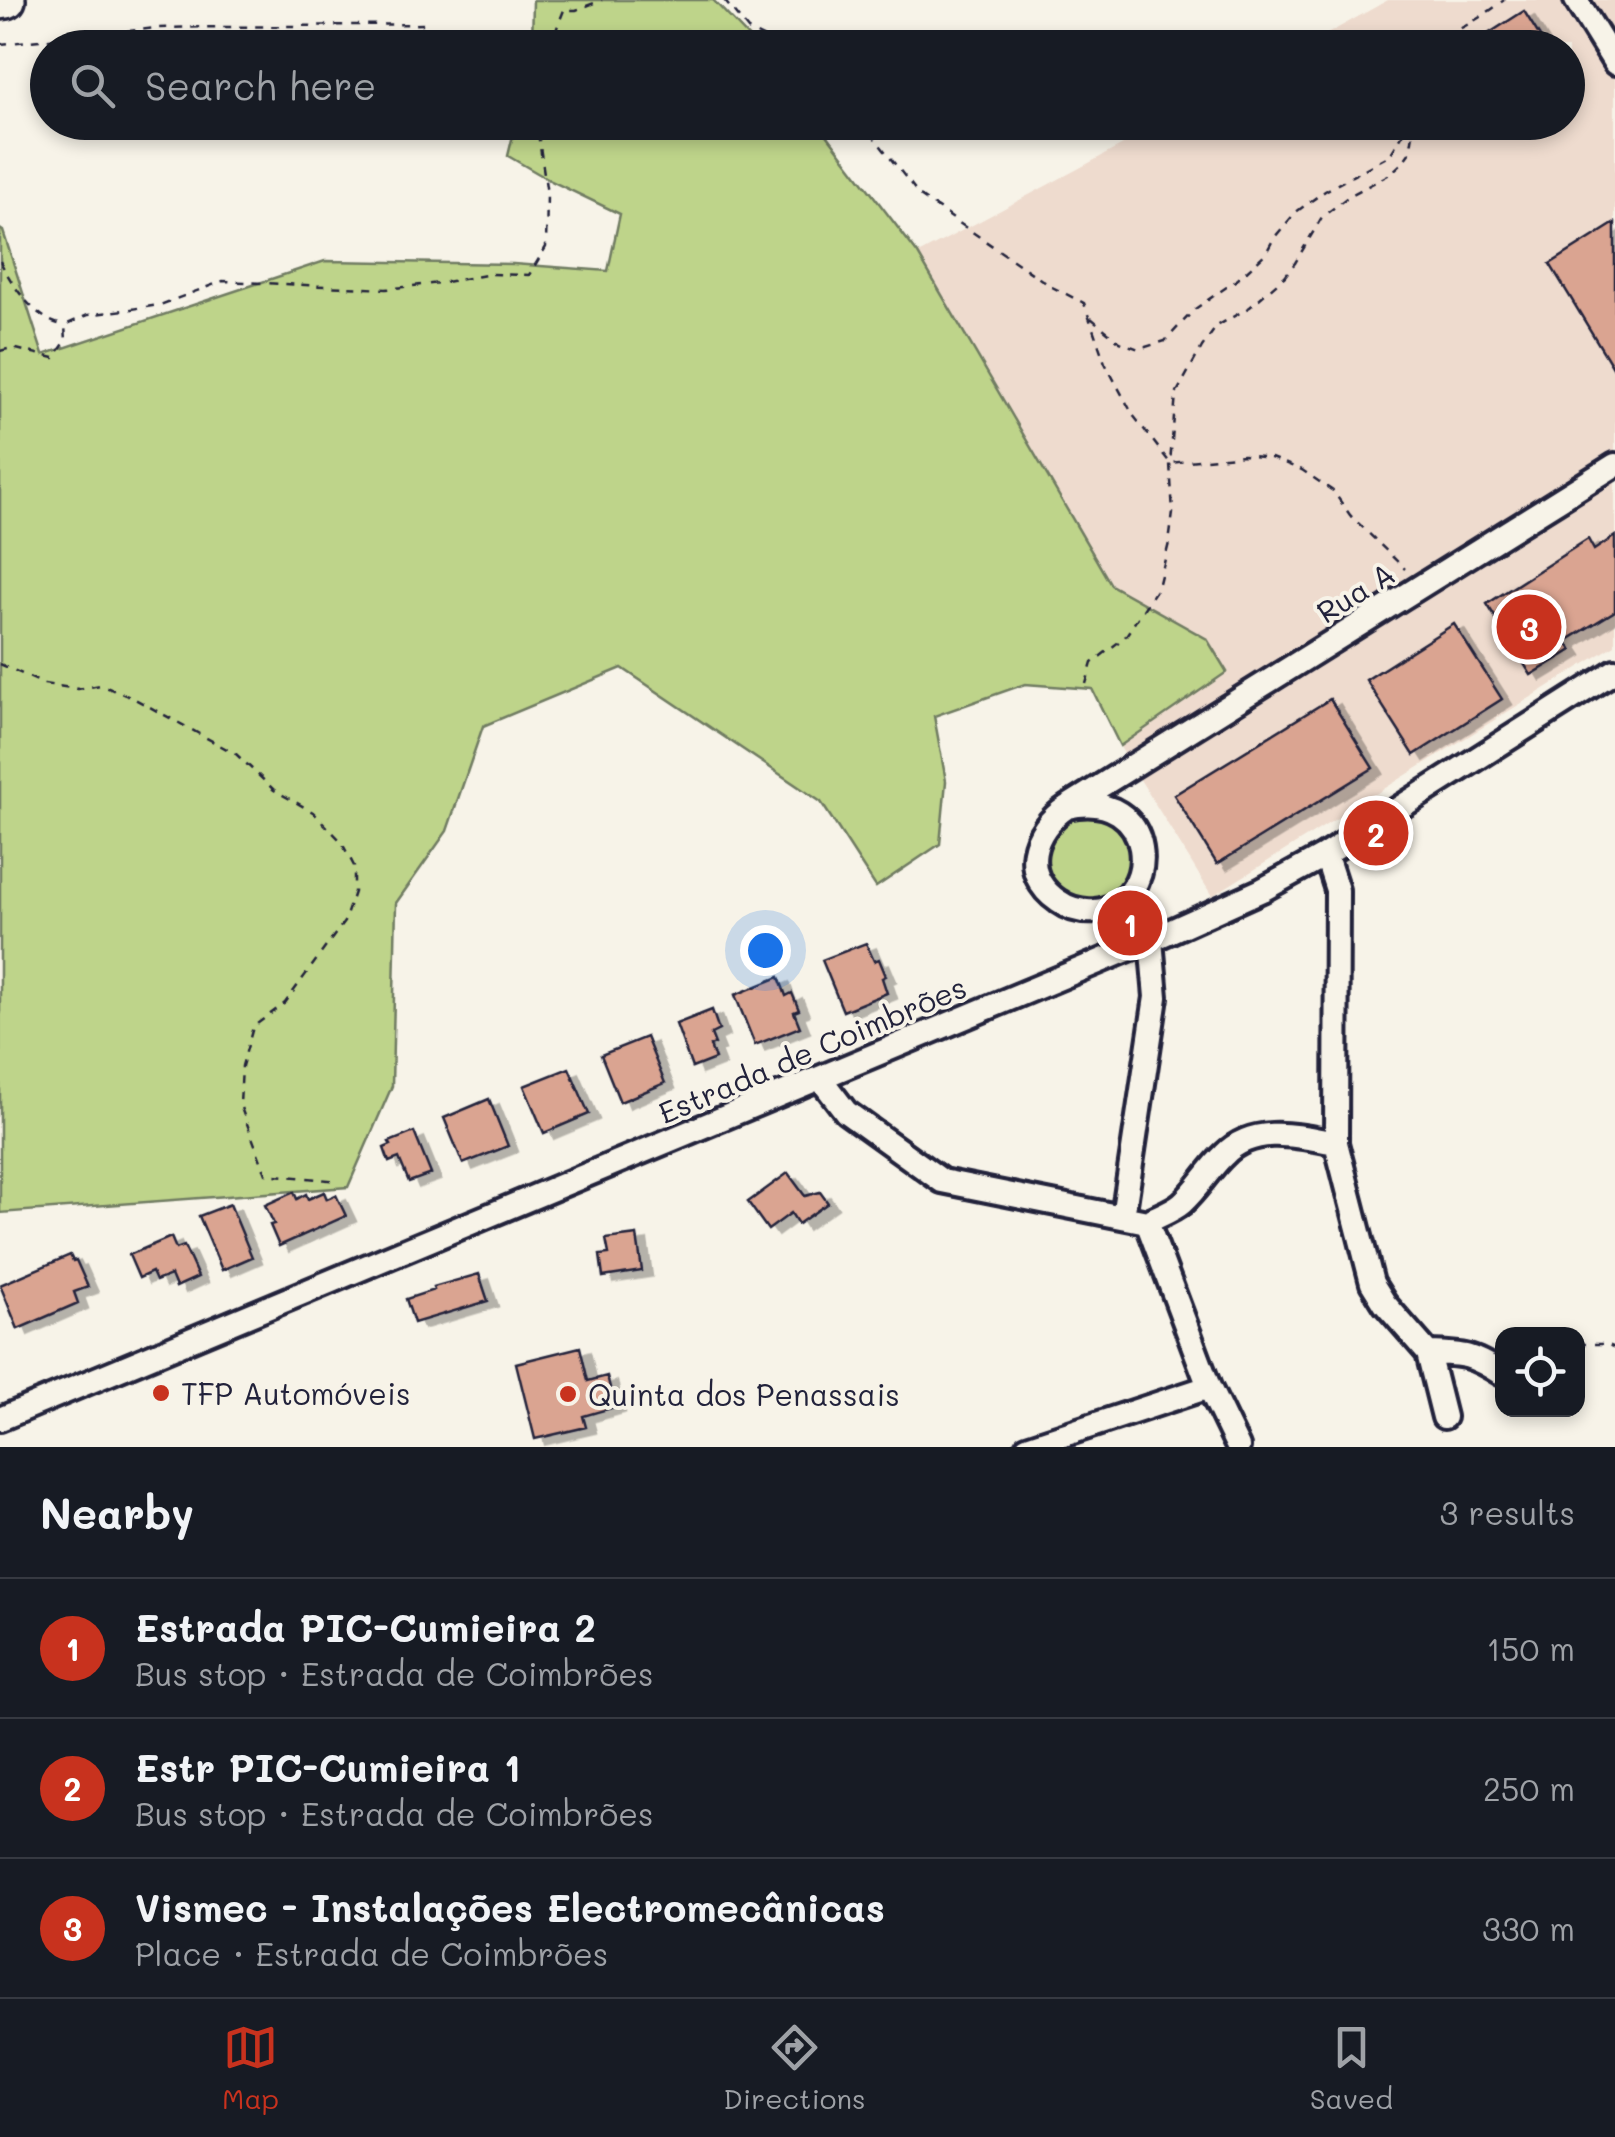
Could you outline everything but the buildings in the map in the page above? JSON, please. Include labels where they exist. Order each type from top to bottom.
[{"type":"street","points":[[1576,0],[1615,63]]},
{"type":"street","name":"Rua A","points":[[1067,807],[1615,465]]},
{"type":"street","name":"Estrada de Coimbrões","points":[[0,1420],[1151,940],[1262,890],[1322,857],[1615,671]]},
{"type":"street","points":[[1120,812],[1120,788],[1127,770]]},
{"type":"street","points":[[1084,803],[1103,805],[1120,812],[1133,826],[1140,842],[1139,877],[1116,904],[1081,911],[1064,906],[1040,882],[1034,865],[1041,830],[1067,807],[1084,803]]},
{"type":"street","points":[[1322,857],[1329,865],[1337,890],[1336,1143],[1372,1283],[1428,1353],[1444,1417]]},
{"type":"street","points":[[1123,1217],[1156,997],[1151,940]]},
{"type":"street","points":[[820,1078],[846,1112],[942,1181],[1148,1222],[1181,1204],[1226,1152],[1244,1140],[1292,1134],[1336,1143]]},
{"type":"street","points":[[1148,1222],[1209,1387],[1238,1447]]},
{"type":"street","points":[[1428,1353],[1464,1354],[1495,1370]]},
{"type":"street","points":[[1027,1447],[1209,1387]]},
{"type":"path","points":[[556,30],[564,10],[576,10],[602,0]]},
{"type":"path","points":[[724,0],[748,30]]},
{"type":"path","points":[[1462,30],[1504,0]]},
{"type":"path","points":[[138,30],[424,24]]},
{"type":"path","points":[[0,44],[30,41]]},
{"type":"path","points":[[0,261],[14,289],[52,323],[65,325],[88,315],[160,305],[223,281],[386,289],[492,274],[529,275],[546,247],[547,194],[539,140]]},
{"type":"path","points":[[874,140],[920,196],[1052,287],[1084,303],[1106,364],[1133,415],[1170,462]]},
{"type":"path","points":[[1088,315],[1120,342],[1139,349],[1165,341],[1196,309],[1266,253],[1296,212],[1390,155],[1400,140]]},
{"type":"path","points":[[1086,684],[1092,663],[1124,637],[1158,587],[1173,512],[1170,462],[1176,394],[1202,346],[1217,326],[1250,307],[1285,276],[1322,217],[1402,163],[1413,140]]},
{"type":"path","points":[[0,351],[12,348],[54,358],[66,342],[65,325]]},
{"type":"path","points":[[1170,462],[1243,455],[1271,458],[1302,470],[1333,491],[1350,515],[1412,576],[1418,588]]},
{"type":"path","points":[[0,664],[44,684],[78,689],[100,686],[135,699],[236,754],[274,790],[313,812],[342,841],[354,866],[354,892],[344,922],[284,1002],[253,1027],[242,1066],[240,1105],[266,1174],[339,1181]]},
{"type":"path","points":[[1585,1344],[1615,1348]]},
{"type":"shaded area","points":[[1388,0],[1615,0],[1615,645],[1212,896],[1120,747],[1226,673],[1207,639],[1111,585],[918,254],[1132,140],[1585,140],[1585,30],[1334,30]]},
{"type":"green space","points":[[533,0],[713,0],[742,30],[532,30]]},
{"type":"green space","points":[[512,140],[831,140],[918,254],[1111,585],[1207,639],[1227,672],[1120,746],[1092,689],[1025,684],[934,716],[946,781],[940,844],[876,887],[821,802],[622,668],[483,726],[447,831],[396,903],[392,1086],[348,1187],[0,1213],[0,229],[43,355],[325,261],[513,264],[608,271],[620,214],[508,156]]},
{"type":"green space","points":[[1089,814],[1113,821],[1125,833],[1132,857],[1125,881],[1113,893],[1089,900],[1065,893],[1053,881],[1046,857],[1053,833],[1065,821]]},
{"type":"place","name":"Vismec - Instalações Electromecânicas","points":[[1529,627]]},
{"type":"place","name":"Estr PIC-Cumieira 1","points":[[1376,833]]},
{"type":"place","name":"Estrada PIC-Cumieira 2","points":[[1130,923]]},
{"type":"place","name":"TFP Automóveis","points":[[161,1393]]},
{"type":"place","name":"Quinta dos Penassais","points":[[568,1394]]}]
